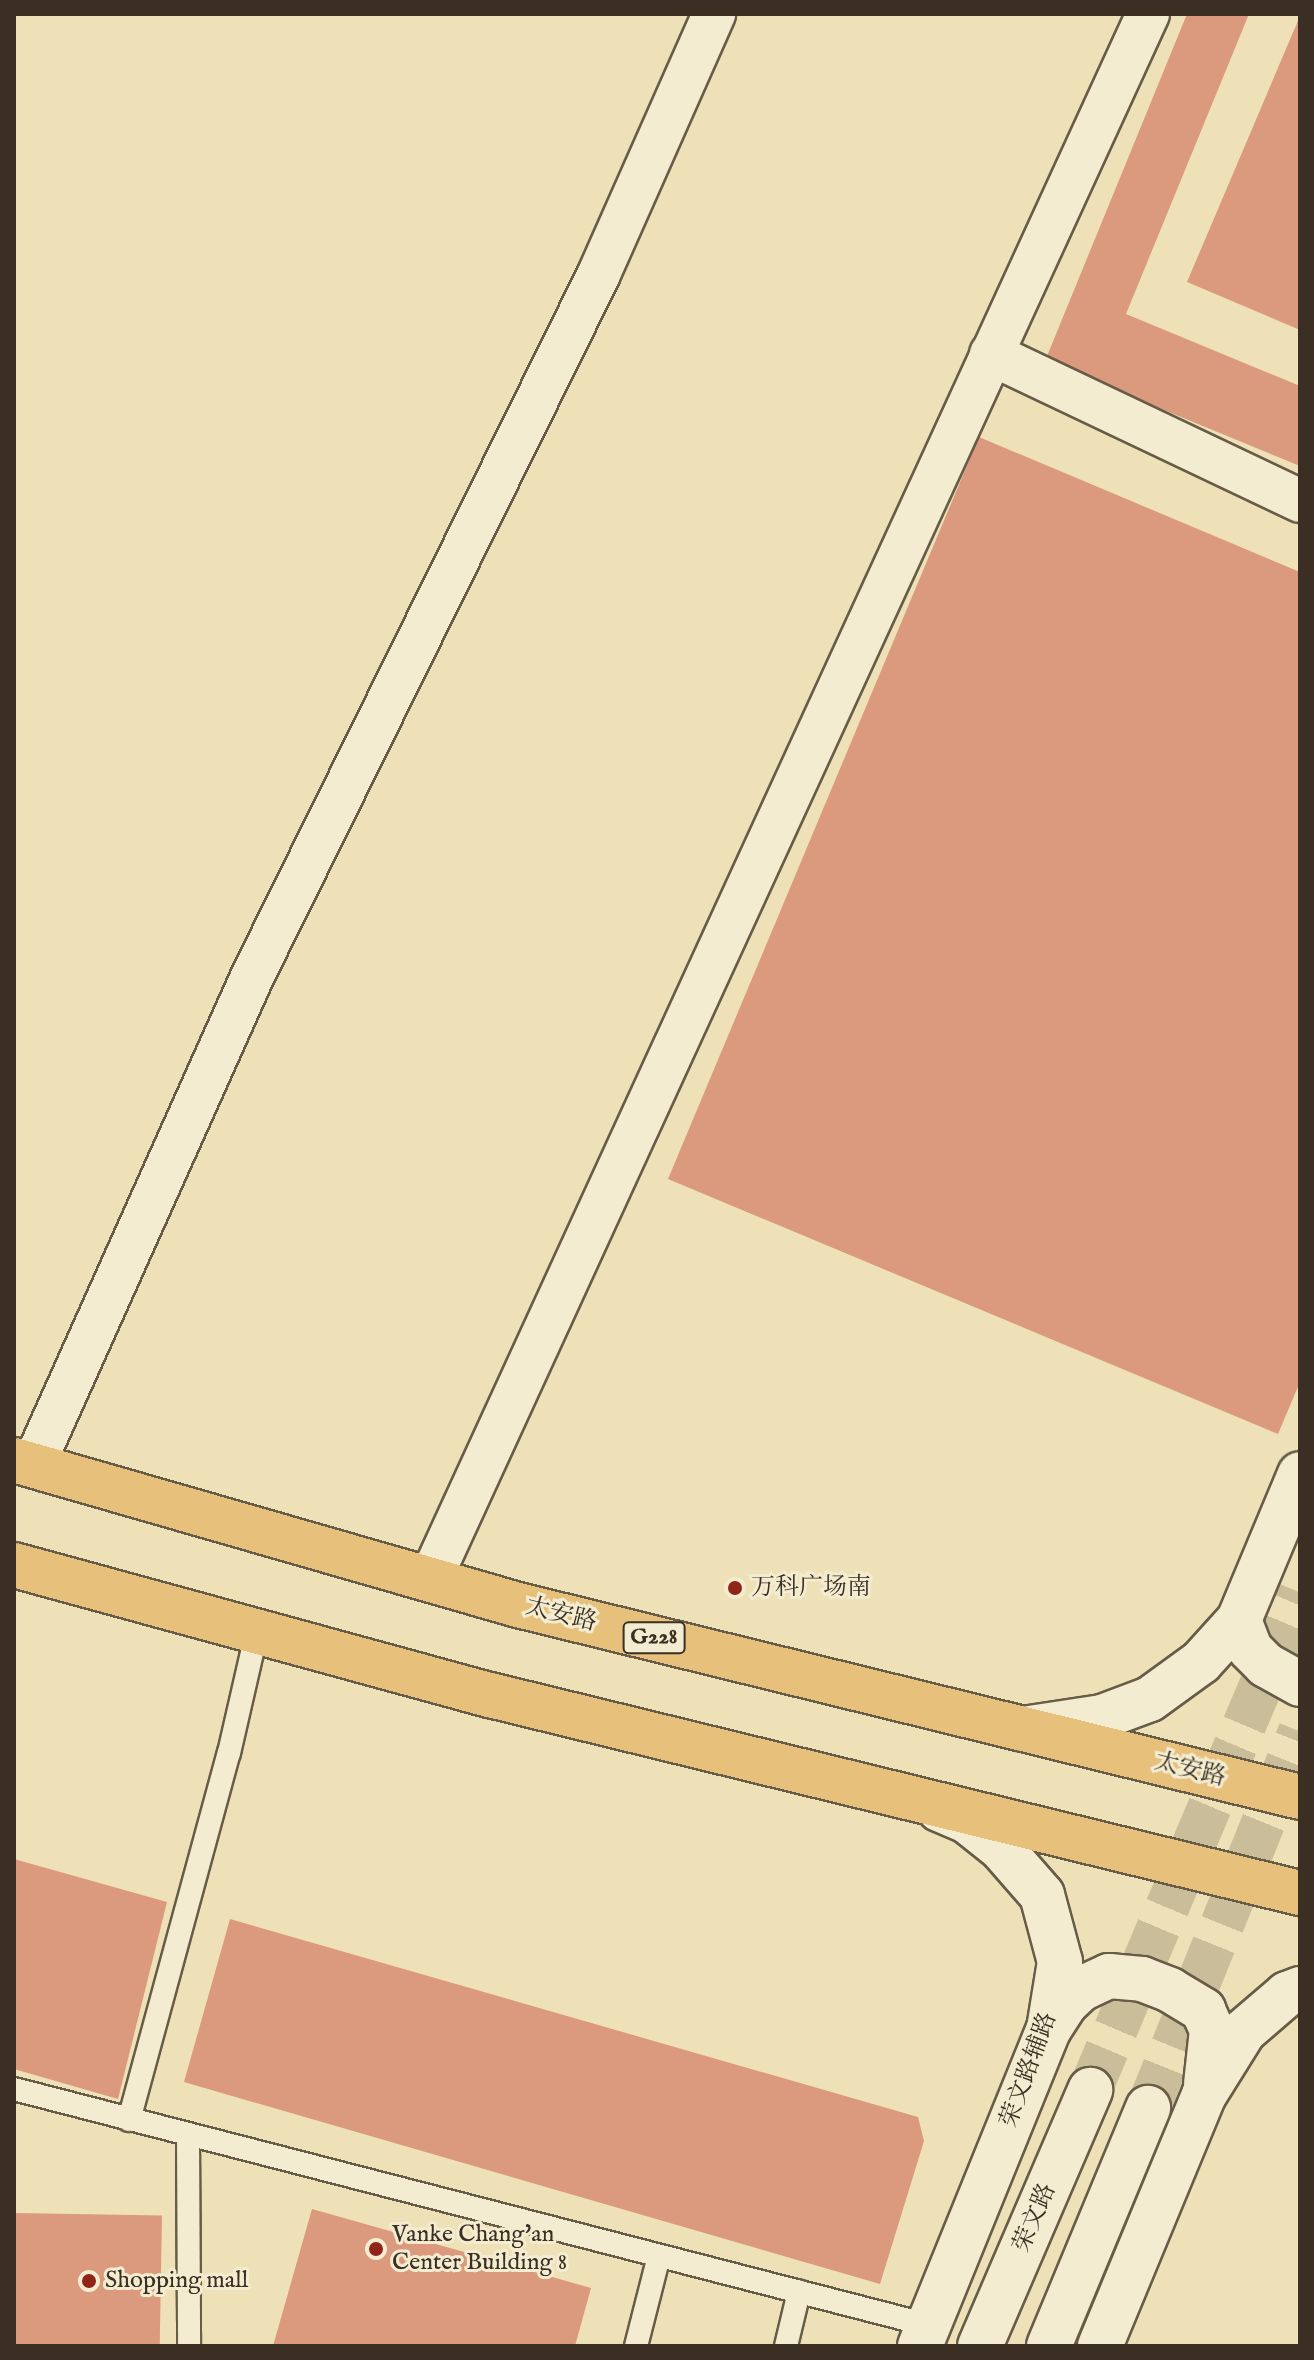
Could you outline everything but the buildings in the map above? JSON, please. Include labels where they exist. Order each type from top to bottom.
[{"type":"highway","name":"太安路","points":[[24,1463],[430,1580],[1300,1797]]},
{"type":"highway","points":[[14,1565],[490,1695],[1300,1893]]},
{"type":"street","points":[[24,1463],[252,977],[598,276],[714,14]]},
{"type":"street","points":[[430,1580],[1148,14]]},
{"type":"street","points":[[991,354],[1300,501]]},
{"type":"street","points":[[1023,1729],[1102,1717],[1150,1699],[1201,1662],[1239,1620],[1300,1474]]},
{"type":"street","points":[[1239,1620],[1250,1649],[1266,1665],[1300,1684]]},
{"type":"street","name":"荣文路辅路","points":[[915,1799],[967,1821],[1001,1848],[1042,1895],[1060,1962],[1049,2029],[924,2335]]},
{"type":"street","points":[[1049,2029],[1065,2004],[1081,1989],[1109,1976],[1142,1979],[1170,1990],[1203,2010],[1212,2030],[1204,2095]]},
{"type":"street","points":[[1100,2346],[1204,2095],[1244,2031],[1287,1994],[1300,1989]]},
{"type":"street","name":"荣文路","points":[[980,2346],[1090,2090]]},
{"type":"street","points":[[1049,2346],[1148,2108]]},
{"type":"lane","points":[[129,2120],[229,1753],[257,1631]]},
{"type":"lane","points":[[14,2089],[799,2292],[924,2335]]},
{"type":"lane","points":[[188,2135],[189,2346]]},
{"type":"lane","points":[[636,2346],[659,2256]]},
{"type":"lane","points":[[786,2346],[799,2292]]},
{"type":"tunnel","points":[[1090,2090],[1300,1593]]},
{"type":"tunnel","points":[[1148,2108],[1300,1732]]},
{"type":"place","name":"万科广场南","points":[[735,1588]]},
{"type":"place","name":"Vanke Chang'an Center Building 8","points":[[376,2249]]},
{"type":"place","name":"Shopping mall","points":[[89,2281]]}]
